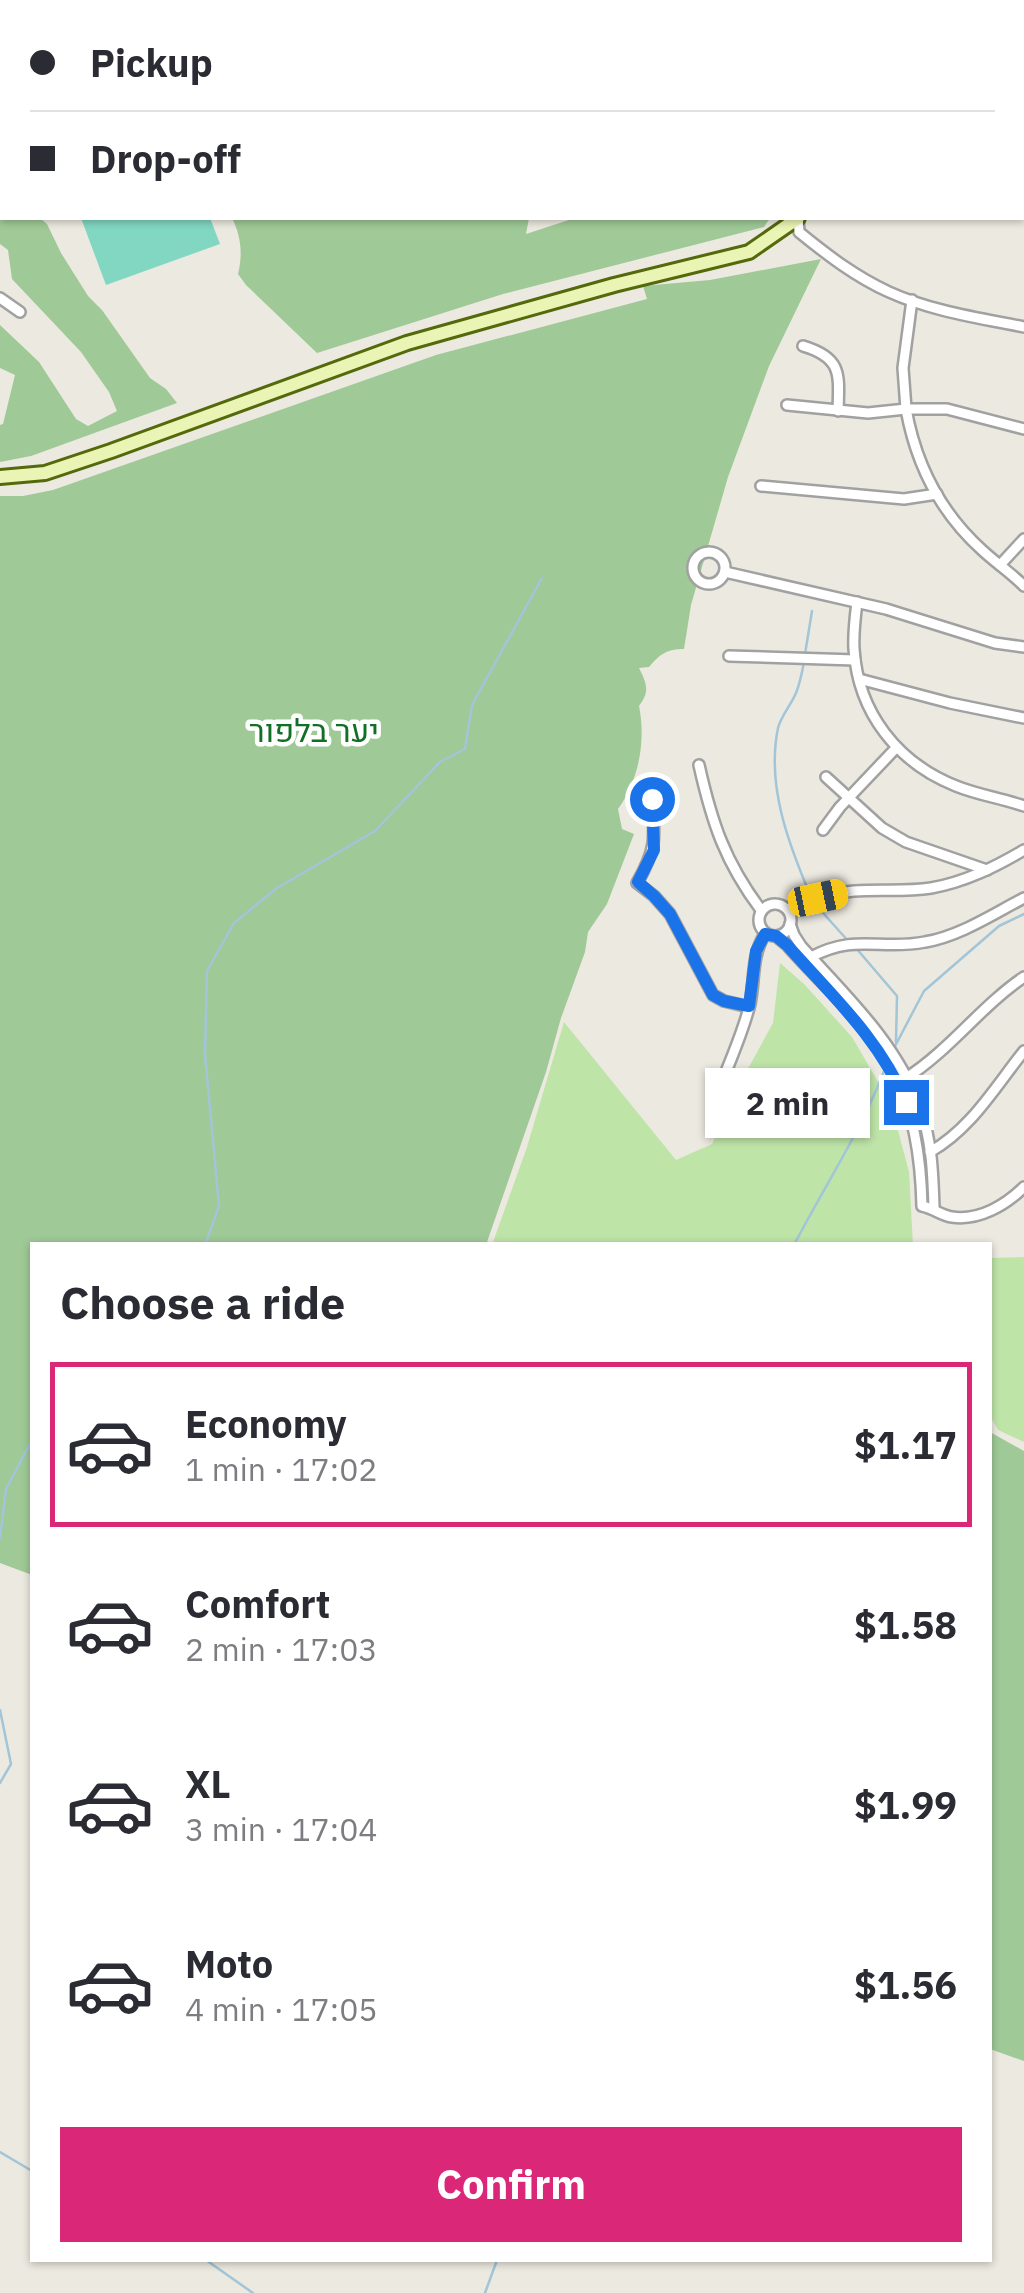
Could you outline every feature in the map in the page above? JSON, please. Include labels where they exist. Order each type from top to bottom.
[{"type":"main road","points":[[0,477],[45,473],[407,344],[614,284],[749,252],[795,220]]},
{"type":"street","points":[[798,220],[799,232],[870,283],[912,300],[1024,328]]},
{"type":"street","points":[[0,298],[20,312]]},
{"type":"street","points":[[912,300],[903,368],[906,409],[919,462],[936,494],[968,537],[1024,586]]},
{"type":"street","points":[[803,346],[820,351],[832,361],[839,381],[838,411]]},
{"type":"street","points":[[787,406],[868,413],[931,407],[1024,429]]},
{"type":"street","points":[[761,486],[904,499],[936,494]]},
{"type":"street","points":[[1000,565],[1024,539]]},
{"type":"street","points":[[724,572],[857,602],[1024,648]]},
{"type":"street","points":[[857,602],[854,631],[859,679],[881,730],[896,748],[933,776],[1024,806]]},
{"type":"street","points":[[729,656],[856,660]]},
{"type":"street","points":[[859,679],[1024,718]]},
{"type":"street","points":[[823,830],[896,748]]},
{"type":"street","points":[[699,764],[720,842],[739,880],[761,910]]},
{"type":"street","points":[[826,777],[882,828],[906,842],[987,870]]},
{"type":"street","points":[[652,799],[654,850],[638,882],[670,914],[713,995],[749,1006]]},
{"type":"street","points":[[787,909],[850,892],[937,887],[987,870],[1024,850]]},
{"type":"street","points":[[811,957],[842,944],[926,942],[966,928],[1024,898]]},
{"type":"street","points":[[716,1096],[744,1028],[756,951],[770,935],[786,932],[790,924],[787,909],[774,904],[761,910],[758,920],[770,935],[787,945],[874,1036]]},
{"type":"street","points":[[790,924],[794,935],[901,1074],[921,1110],[933,1172],[934,1208]]},
{"type":"street","points":[[901,1074],[925,1066],[1024,977]]},
{"type":"street","points":[[930,1152],[948,1142],[970,1121],[1024,1051]]},
{"type":"street","points":[[901,1074],[922,1184],[922,1206],[950,1218],[974,1216],[1004,1204],[1024,1187]]},
{"type":"green space","points":[[0,220],[42,220],[47,224],[88,296],[150,378],[177,403],[31,456],[0,462],[0,425],[15,375],[0,368],[0,325],[39,362],[76,419],[88,426],[117,411],[109,392],[81,352],[12,279],[8,250],[0,244]]},
{"type":"green space","points":[[82,220],[211,220],[220,244],[106,285]]},
{"type":"green space","points":[[233,220],[529,220],[526,234],[569,220],[769,220],[764,227],[503,294],[317,353],[238,274],[237,232]]},
{"type":"green space","name":"יער בלפור","points":[[821,259],[769,366],[728,477],[691,605],[684,649],[668,651],[649,667],[639,668],[646,688],[639,706],[639,760],[618,809],[622,829],[634,834],[607,904],[588,932],[546,1072],[487,1242],[30,1242],[30,1574],[0,1563],[0,496],[53,490],[436,355],[647,299],[643,286],[710,280]]},
{"type":"green space","points":[[780,963],[852,1037],[891,1104],[909,1172],[913,1242],[493,1242],[527,1147],[564,1022],[676,1160],[712,1144],[773,1023]]},
{"type":"green space","points":[[1024,1257],[1024,1442],[998,1430],[992,1420],[992,1258]]},
{"type":"green space","points":[[992,1433],[1024,1451],[1024,2061],[992,2050]]},
{"type":"waterway","points":[[206,1242],[219,1206],[205,1055],[207,971],[234,923],[277,888],[375,831],[440,762],[465,749],[472,705],[542,578]]},
{"type":"waterway","points":[[805,654],[812,611]]},
{"type":"waterway","points":[[804,662],[796,693],[778,728],[775,772],[788,836],[811,897]]},
{"type":"waterway","points":[[815,904],[850,943]]},
{"type":"waterway","points":[[893,1050],[924,991],[999,926],[1024,914]]},
{"type":"waterway","points":[[856,948],[897,996],[896,1042]]},
{"type":"waterway","points":[[796,1242],[855,1135],[886,1066]]},
{"type":"waterway","points":[[0,1538],[6,1489],[30,1444]]},
{"type":"waterway","points":[[0,1710],[11,1764],[0,1783]]},
{"type":"waterway","points":[[0,2152],[30,2170]]},
{"type":"waterway","points":[[209,2262],[253,2293]]},
{"type":"waterway","points":[[485,2293],[496,2262]]},
{"type":"route","points":[[652,799],[654,850],[638,882],[670,914],[707,988],[724,1001],[749,1006],[756,951],[765,934],[776,936],[864,1030],[895,1076],[906,1102]]}]
